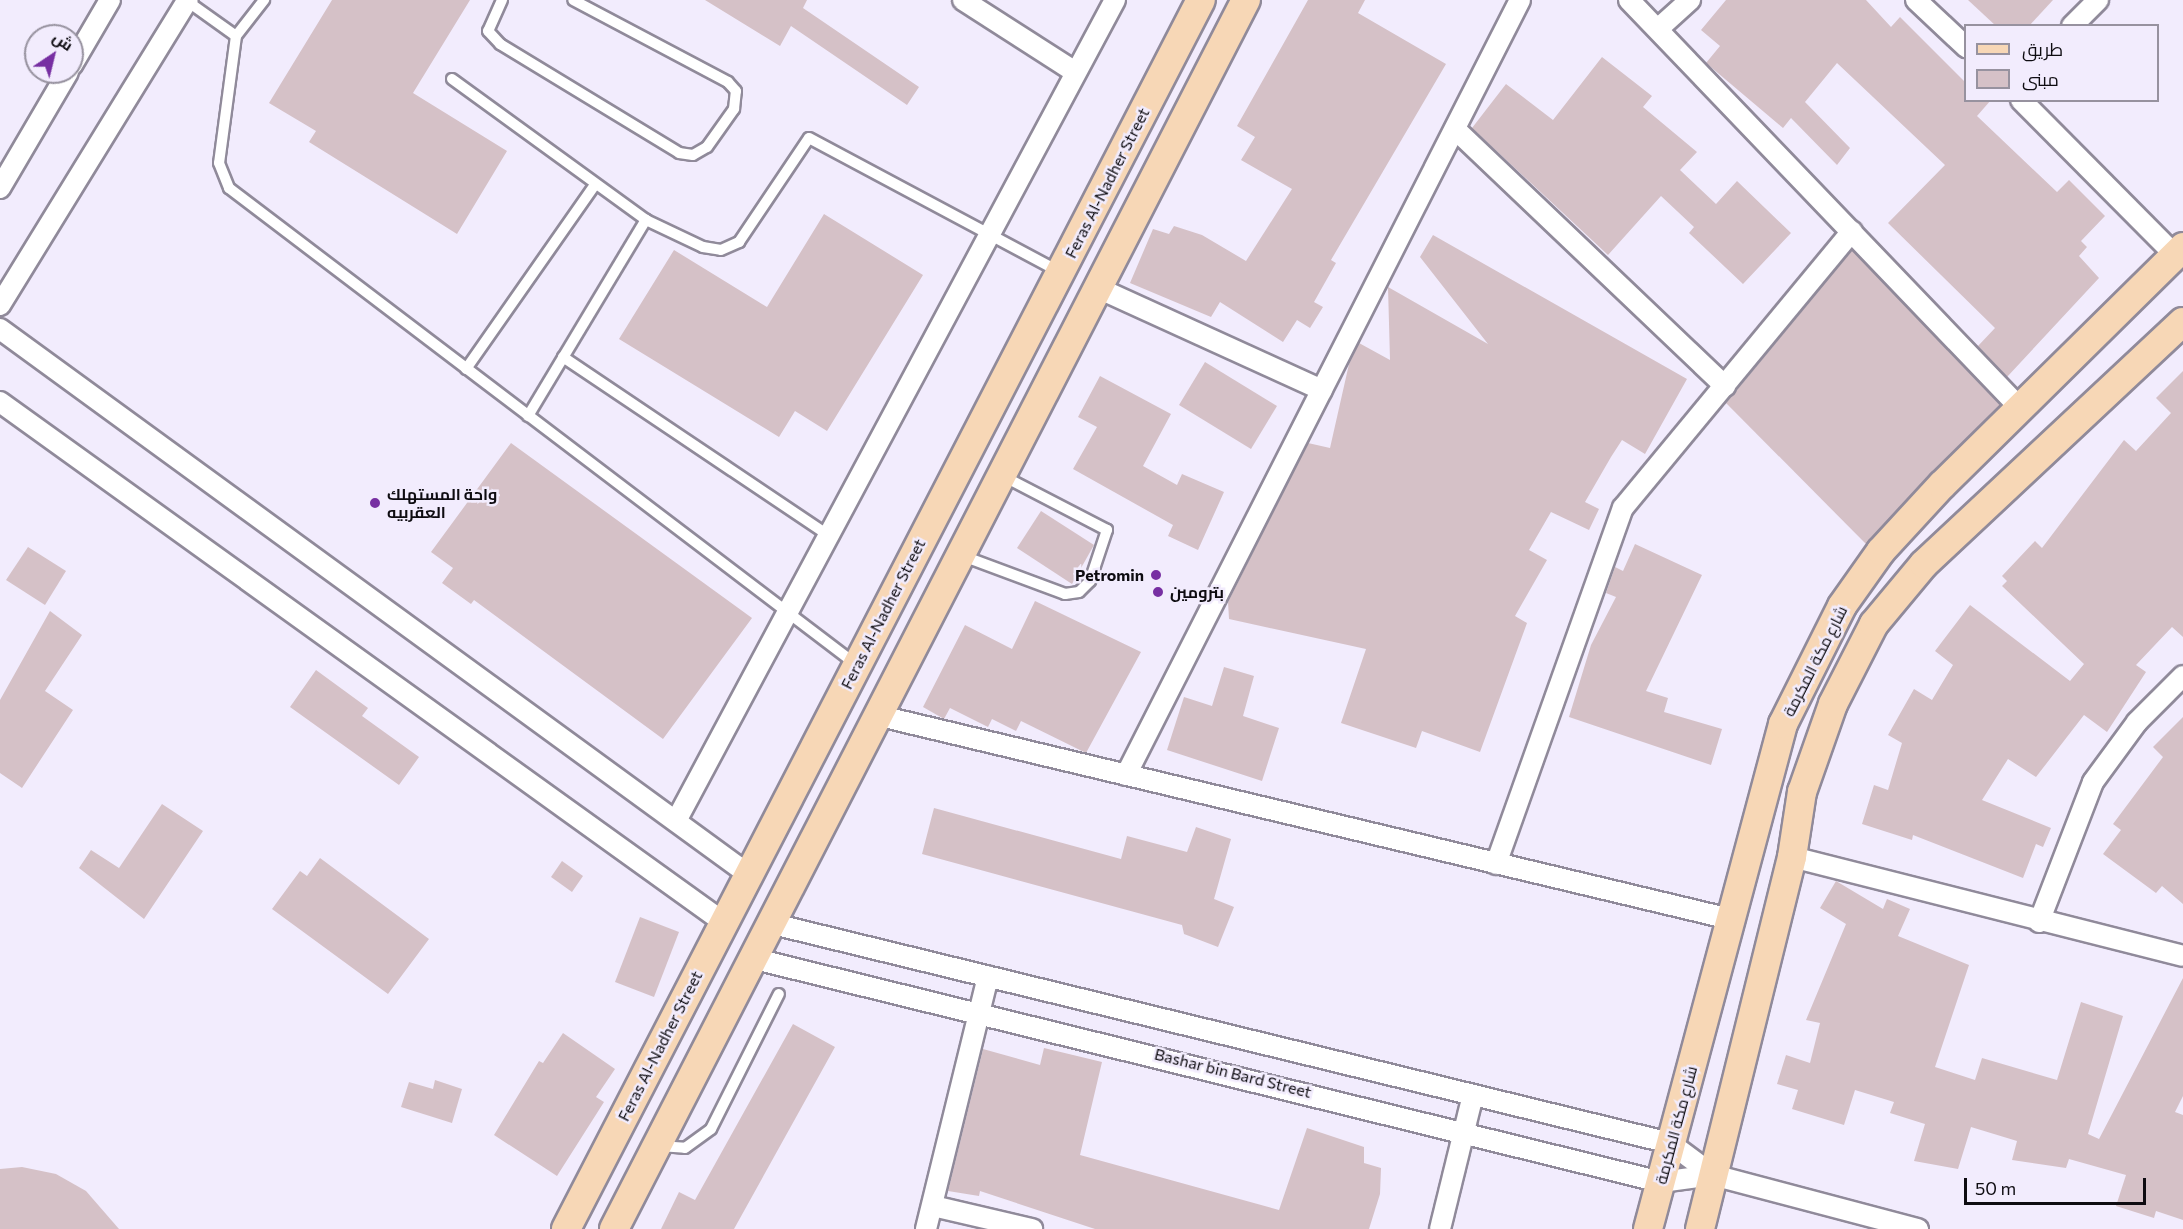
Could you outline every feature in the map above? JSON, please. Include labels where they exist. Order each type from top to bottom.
[{"type":"street","points":[[84,44],[110,0]]},
{"type":"street","points":[[963,0],[1075,72]]},
{"type":"street","points":[[676,821],[1115,0]]},
{"type":"street","name":"Feras Al-Nadher Street","points":[[566,1229],[1201,0]]},
{"type":"street","points":[[614,1229],[751,958],[1246,0]]},
{"type":"street","points":[[1126,775],[1520,0]]},
{"type":"street","points":[[1629,0],[1659,28],[2020,408]]},
{"type":"street","points":[[1659,28],[1690,0]]},
{"type":"street","points":[[1916,0],[1964,46]]},
{"type":"street","points":[[2074,24],[2098,0]]},
{"type":"street","points":[[0,305],[187,1]]},
{"type":"street","points":[[0,188],[61,84]]},
{"type":"street","points":[[2023,102],[2179,251]]},
{"type":"street","points":[[1455,129],[1725,386]]},
{"type":"street","points":[[1496,864],[1623,508],[1852,231]]},
{"type":"street","name":"شارع مكة المكرمة","points":[[1648,1229],[1783,724],[1842,606],[1881,551],[2020,408],[2179,251]]},
{"type":"street","points":[[1098,288],[1322,390]]},
{"type":"street","points":[[1700,1229],[1792,857],[1802,792],[1833,704],[1874,624],[1924,564],[2183,322]]},
{"type":"street","points":[[0,329],[748,874]]},
{"type":"street","points":[[0,402],[723,922]]},
{"type":"street","points":[[2039,922],[2093,782],[2137,722],[2183,676]]},
{"type":"street","points":[[876,715],[1730,920]]},
{"type":"street","points":[[1792,857],[2039,922],[2183,956]]},
{"type":"street","name":"Bashar bin Bard Street","points":[[769,923],[1670,1143],[1713,1175],[1918,1229]]},
{"type":"street","name":"Bashar bin Bard Street","points":[[751,958],[980,1011],[1661,1182],[1713,1175]]},
{"type":"street","points":[[926,1229],[988,977]]},
{"type":"street","points":[[1440,1229],[1473,1095]]},
{"type":"street","points":[[933,1206],[1032,1229]]},
{"type":"lane","points":[[264,0],[236,36],[219,163],[229,188],[786,616],[857,665]]},
{"type":"lane","points":[[502,0],[488,31],[500,45],[679,153],[693,155],[707,147],[734,109],[736,91],[728,82],[573,0]]},
{"type":"lane","points":[[187,1],[236,36]]},
{"type":"lane","points":[[452,79],[595,186],[646,220],[703,247],[721,250],[739,242],[809,138],[1060,272]]},
{"type":"lane","points":[[466,369],[595,186]]},
{"type":"lane","points":[[528,416],[646,220]]},
{"type":"lane","points":[[563,357],[828,535]]},
{"type":"lane","points":[[960,555],[1065,594],[1079,592],[1090,580],[1107,530],[1001,475]]},
{"type":"lane","points":[[656,1146],[686,1148],[711,1129],[779,994]]},
{"type":"building","points":[[332,0],[470,0],[413,93],[507,151],[457,234],[309,142],[316,131],[269,103]]},
{"type":"building","points":[[705,0],[807,0],[803,8],[919,87],[907,105],[791,26],[780,46]]},
{"type":"building","points":[[1308,0],[1365,0],[1358,13],[1446,64],[1331,260],[1336,263],[1314,302],[1323,307],[1310,328],[1297,320],[1283,342],[1220,302],[1211,317],[1130,283],[1153,229],[1169,234],[1174,226],[1202,235],[1246,261],[1292,189],[1241,160],[1255,137],[1237,126]]},
{"type":"building","points":[[1726,0],[1866,0],[1891,27],[1900,17],[1964,81],[1964,102],[1989,102],[1977,116],[2057,192],[2069,180],[2105,216],[2081,241],[2087,247],[2079,256],[2099,278],[2007,377],[1978,346],[1995,328],[1888,223],[1945,165],[1837,63],[1805,102],[1850,148],[1837,165],[1791,118],[1783,128],[1706,63],[1720,46],[1701,30]]},
{"type":"building","points":[[1968,0],[2053,0],[2031,24],[1994,24]]},
{"type":"building","points":[[1602,57],[1652,96],[1643,107],[1697,152],[1680,170],[1716,204],[1737,181],[1791,233],[1743,284],[1689,233],[1694,227],[1661,196],[1608,255],[1472,128],[1506,84],[1553,120]]},
{"type":"building","points":[[824,214],[923,275],[827,431],[795,411],[779,437],[619,339],[674,250],[767,307]]},
{"type":"building","points":[[1433,235],[1687,379],[1645,454],[1622,440],[1585,502],[1599,509],[1589,530],[1551,512],[1529,550],[1547,560],[1515,616],[1527,623],[1480,752],[1422,731],[1416,748],[1341,723],[1366,649],[1229,619],[1228,602],[1308,443],[1330,448],[1349,364],[1359,343],[1390,360],[1388,287],[1488,344],[1420,257]]},
{"type":"building","points":[[1852,250],[2000,405],[1866,544],[1726,403]]},
{"type":"building","points":[[1205,362],[1277,406],[1251,449],[1179,405]]},
{"type":"building","points":[[2183,371],[2183,637],[2172,627],[2136,665],[2146,672],[2107,732],[2084,715],[2036,777],[2008,759],[1982,800],[2051,828],[2043,847],[2036,844],[2023,878],[1913,835],[1912,840],[1862,824],[1874,785],[1888,790],[1902,743],[1888,735],[1914,689],[1932,700],[1953,665],[1935,651],[1970,605],[2070,681],[2084,664],[2002,586],[2007,581],[2002,576],[2035,541],[2042,548],[2124,440],[2136,451],[2171,413],[2156,398]]},
{"type":"building","points":[[1100,376],[1171,414],[1143,466],[1177,485],[1182,474],[1224,492],[1198,550],[1168,536],[1173,525],[1073,469],[1097,427],[1078,417]]},
{"type":"building","points":[[511,443],[752,618],[663,739],[474,600],[471,604],[442,583],[453,568],[431,552]]},
{"type":"building","points":[[1041,511],[1094,545],[1072,584],[1017,548]]},
{"type":"building","points":[[1635,544],[1702,575],[1646,691],[1668,698],[1664,712],[1722,729],[1711,765],[1569,717],[1591,645],[1616,597],[1606,593],[1615,567],[1623,571]]},
{"type":"building","points":[[28,547],[66,571],[45,605],[6,580]]},
{"type":"building","points":[[1035,601],[1141,652],[1086,753],[1021,721],[1016,731],[992,719],[988,727],[950,708],[944,719],[923,707],[965,625],[1012,649]]},
{"type":"building","points":[[50,611],[82,635],[45,691],[73,710],[22,788],[0,773],[0,700]]},
{"type":"building","points":[[1224,667],[1254,676],[1243,716],[1279,728],[1262,781],[1167,750],[1184,697],[1212,706]]},
{"type":"building","points":[[316,670],[368,708],[362,716],[419,757],[399,785],[290,707]]},
{"type":"building","points":[[2183,717],[2183,904],[2162,886],[2156,893],[2103,854],[2121,830],[2113,824],[2163,757],[2153,747]]},
{"type":"building","points":[[162,804],[203,831],[144,919],[79,868],[91,850],[119,868]]},
{"type":"building","points":[[934,808],[1121,859],[1127,836],[1187,852],[1196,827],[1231,839],[1214,899],[1234,907],[1218,947],[1184,934],[1182,925],[922,854]]},
{"type":"building","points":[[320,858],[429,939],[388,994],[272,909],[300,871],[307,876]]},
{"type":"building","points":[[562,861],[583,876],[572,892],[551,877]]},
{"type":"building","points":[[1836,881],[1883,909],[1887,899],[1910,909],[1898,936],[1969,965],[1935,1067],[1975,1080],[1982,1058],[2057,1080],[2081,1002],[2123,1016],[2088,1134],[2099,1139],[2183,978],[2183,1096],[2175,1112],[2183,1115],[2183,1220],[2156,1211],[2154,1218],[2116,1206],[2126,1175],[2069,1159],[2066,1168],[2012,1160],[2017,1141],[1971,1127],[1958,1169],[1914,1161],[1925,1124],[1890,1113],[1894,1102],[1855,1090],[1844,1125],[1792,1109],[1798,1090],[1777,1084],[1786,1055],[1810,1063],[1820,1023],[1806,1020],[1846,924],[1820,908]]},
{"type":"building","points":[[640,917],[679,932],[654,997],[615,982]]},
{"type":"building","points":[[793,1024],[835,1047],[734,1229],[661,1229],[679,1192],[695,1200]]},
{"type":"building","points":[[563,1033],[615,1069],[596,1097],[604,1102],[557,1176],[494,1135],[539,1061],[543,1063]]},
{"type":"building","points":[[1044,1048],[1102,1062],[1080,1155],[1279,1210],[1307,1128],[1364,1147],[1364,1163],[1381,1168],[1380,1194],[1369,1229],[1095,1229],[980,1191],[979,1196],[948,1191],[983,1049],[1040,1065]]},
{"type":"building","points":[[435,1080],[462,1089],[452,1123],[401,1107],[409,1082],[433,1089]]},
{"type":"building","points":[[22,1167],[56,1174],[86,1191],[119,1229],[0,1229],[0,1169]]},
{"type":"place","name":"واحة المستهلك العقربيه","points":[[375,503]]},
{"type":"place","name":"Petromin","points":[[1156,575]]},
{"type":"place","name":"بترومين","points":[[1158,592]]}]
